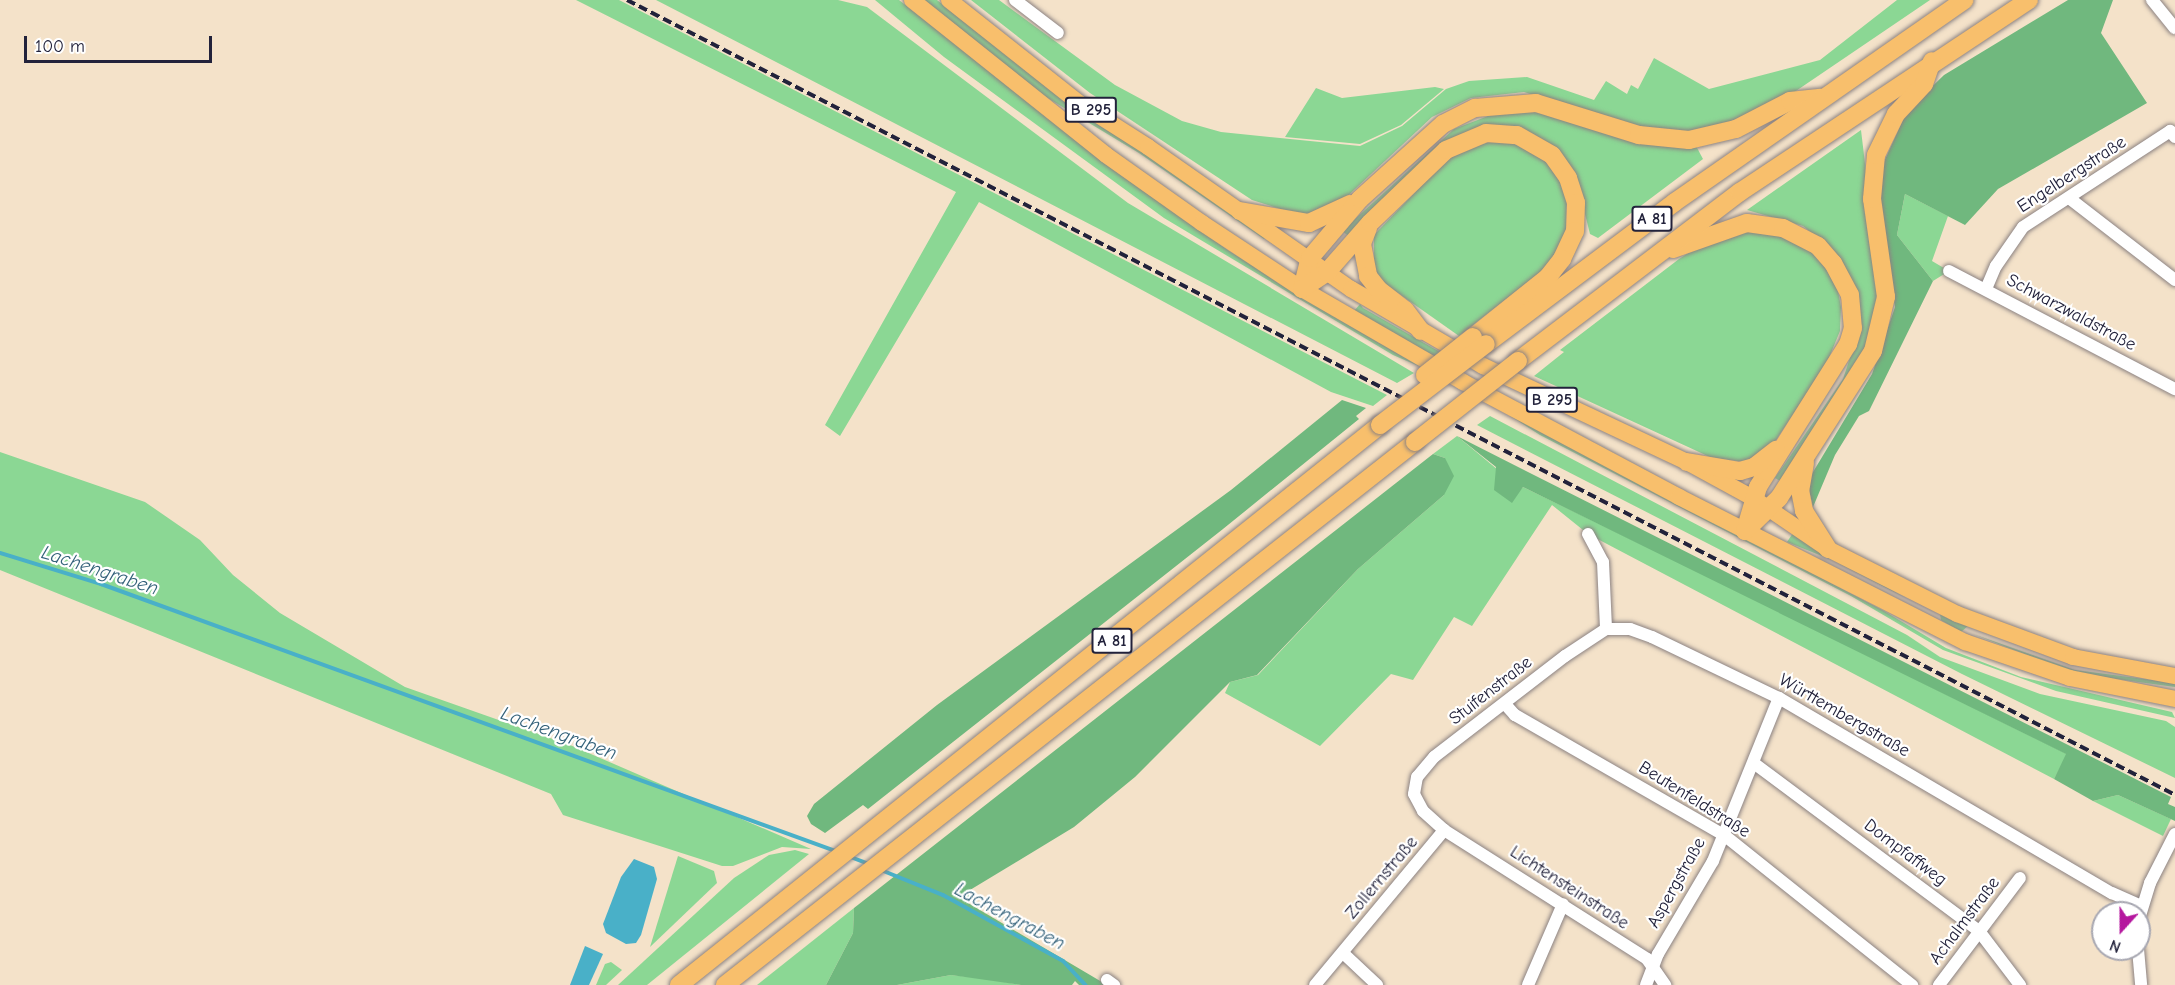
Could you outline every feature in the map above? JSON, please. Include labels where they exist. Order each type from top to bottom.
[{"type":"highway","name":"A 81","points":[[679,985],[1343,455],[1375,422],[1479,341],[1821,98],[1965,0]]},
{"type":"highway","name":"A 81","points":[[725,985],[1649,258],[1803,147],[2029,0]]},
{"type":"highway","points":[[1745,531],[1769,510],[1862,374],[1880,334],[1886,297],[1872,199],[1876,155],[1896,114],[1924,84],[1932,61]]},
{"type":"highway","points":[[1302,289],[1310,258],[1360,199],[1443,124],[1475,108],[1536,103],[1640,135],[1689,140],[1736,129],[1790,101],[1821,98]]},
{"type":"highway","name":"A 81","points":[[1302,289],[1327,272],[1370,223],[1433,161],[1468,138],[1486,133],[1517,135],[1543,148],[1558,162],[1568,178],[1577,213],[1575,231],[1562,259],[1548,277],[1479,341]]},
{"type":"highway","points":[[1240,211],[1308,223],[1360,199]]},
{"type":"highway","points":[[1370,223],[1362,244],[1368,276],[1378,289],[1405,310],[1421,331]]},
{"type":"highway","points":[[1649,258],[1713,233],[1747,223],[1783,228],[1818,246],[1833,263],[1850,295],[1853,321],[1848,345],[1753,498],[1745,531]]},
{"type":"highway","points":[[1688,462],[1723,470],[1747,469],[1791,437]]},
{"type":"highway","points":[[1806,454],[1802,502],[1828,549]]},
{"type":"main road","name":"B 295","points":[[912,0],[1106,155],[1302,289],[1463,382],[1745,531]]},
{"type":"main road","name":"B 295","points":[[949,0],[1079,103],[1310,258]]},
{"type":"main road","points":[[1310,258],[1327,272]]},
{"type":"main road","name":"B 295","points":[[1327,272],[1421,331],[1525,388],[1688,462],[1753,498],[1769,510]]},
{"type":"main road","points":[[1769,510],[1828,549],[1989,628],[2096,663],[2175,676]]},
{"type":"main road","points":[[1745,531],[1965,642],[2040,670],[2172,700]]},
{"type":"main road","points":[[1965,642],[1972,631],[1989,628]]},
{"type":"street","points":[[1015,0],[1058,33]]},
{"type":"street","points":[[2152,0],[2175,28]]},
{"type":"street","name":"Engelbergstraße","points":[[1986,289],[1996,266],[2023,227],[2172,134]]},
{"type":"street","points":[[2069,198],[2175,280]]},
{"type":"street","name":"Schwarzwaldstraße","points":[[1949,271],[2175,389]]},
{"type":"street","points":[[1588,534],[1603,562],[1606,629]]},
{"type":"street","name":"Württembergstraße","points":[[1606,629],[1630,629],[1652,637],[1779,698],[2112,893],[2130,901]]},
{"type":"street","name":"Stuifenstraße","points":[[1414,794],[1417,777],[1428,763],[1565,656],[1606,629]]},
{"type":"street","name":"Aspergstraße","points":[[1646,985],[1652,969],[1724,835],[1755,765],[1779,698]]},
{"type":"street","name":"Beutenfeldstraße","points":[[1504,704],[1515,715],[1724,835],[1912,985]]},
{"type":"street","name":"Dompfaffweg","points":[[1755,765],[1979,931],[2019,985]]},
{"type":"street","name":"Zollernstraße","points":[[1315,985],[1444,830],[1423,811],[1414,794]]},
{"type":"street","name":"Lichtensteinstraße","points":[[1444,830],[1647,959],[1665,985]]},
{"type":"street","points":[[2144,901],[2175,834]]},
{"type":"street","name":"Achalmstraße","points":[[1939,985],[2020,878]]},
{"type":"street","points":[[1528,985],[1563,904]]},
{"type":"street","points":[[1343,953],[1377,985]]},
{"type":"street","points":[[2139,961],[2141,985]]},
{"type":"green space","points":[[576,0],[619,0],[1387,395],[1373,406],[1331,392],[979,202],[840,436],[825,425],[956,192]]},
{"type":"green space","points":[[656,0],[838,0],[867,7],[1128,203],[1414,373],[1397,383]]},
{"type":"green space","points":[[875,0],[899,0],[1113,167],[1229,251],[1421,367],[1393,355],[1164,218],[944,57]]},
{"type":"green space","points":[[924,0],[937,0],[1036,78],[1266,236],[1264,239],[1139,153],[1046,97]]},
{"type":"green space","points":[[971,0],[999,0],[1115,85],[1182,121],[1221,132],[1360,146],[1402,126],[1446,89],[1469,81],[1527,77],[1594,100],[1606,81],[1627,94],[1631,85],[1638,89],[1654,58],[1709,89],[1820,60],[1897,0],[1930,0],[1790,95],[1709,131],[1651,131],[1524,92],[1471,98],[1432,117],[1338,205],[1306,217],[1252,200],[1090,93]]},
{"type":"green space","points":[[2068,0],[2113,0],[2101,33],[2147,103],[1998,189],[1965,225],[1905,194],[1897,235],[1933,281],[1869,411],[1859,416],[1835,455],[1813,507],[1807,482],[1872,374],[1895,307],[1880,206],[1883,164],[1907,111],[1944,75]]},
{"type":"green space","points":[[1435,87],[1444,89],[1401,125],[1360,144],[1285,137],[1316,88],[1342,98]]},
{"type":"green space","points":[[1536,111],[1695,144],[1703,159],[1598,238],[1590,234],[1578,186],[1530,133],[1435,151],[1368,213],[1350,237],[1342,231],[1454,129],[1496,113]]},
{"type":"green space","points":[[1861,130],[1880,289],[1871,338],[1780,481],[1775,478],[1843,379],[1856,340],[1830,248],[1803,226],[1747,210]]},
{"type":"green space","points":[[1493,141],[1520,144],[1551,165],[1567,194],[1566,235],[1547,267],[1459,336],[1381,281],[1374,268],[1374,235],[1453,153]]},
{"type":"green space","points":[[1905,194],[1948,216],[1932,261],[1949,271],[1933,281],[1897,235]]},
{"type":"green space","points":[[1751,229],[1798,241],[1822,260],[1838,291],[1841,307],[1840,331],[1826,365],[1772,446],[1746,462],[1712,458],[1534,376],[1564,352],[1560,350],[1679,259],[1704,243]]},
{"type":"green space","points":[[1360,304],[1363,308],[1440,352],[1434,357],[1354,311]]},
{"type":"green space","points":[[1342,400],[1366,408],[1356,416],[1359,419],[1223,529],[868,809],[863,805],[825,833],[811,824],[807,816],[814,804],[937,705],[1231,490]]},
{"type":"green space","points":[[1501,410],[1884,611],[1946,648],[2021,677],[2172,712],[2175,718],[2056,691],[1943,650],[1851,596],[1540,435]]},
{"type":"green space","points":[[1490,416],[1907,635],[1940,657],[2040,694],[2166,721],[2175,727],[2175,778],[1962,674],[1477,425]]},
{"type":"green space","points":[[1457,436],[1521,489],[1523,487],[1688,567],[2067,754],[2054,779],[1588,534],[1552,505],[1472,626],[1454,617],[1413,680],[1391,674],[1320,746],[1225,693],[1230,682],[1258,675],[1358,569],[1444,495],[1445,458],[1433,454]]},
{"type":"green space","points":[[1457,436],[2171,797],[2168,804],[2175,807],[2175,821],[2118,795],[2093,801],[2054,779],[2066,754],[1523,487],[1512,503],[1494,490],[1496,467]]},
{"type":"green space","points":[[0,452],[145,502],[200,540],[233,575],[280,613],[405,687],[570,745],[811,849],[782,847],[733,866],[722,866],[563,815],[551,794],[0,570]]},
{"type":"green space","points":[[1433,454],[1445,458],[1454,476],[1444,495],[1358,569],[1257,675],[1230,682],[1135,777],[1074,827],[970,890],[968,903],[1107,985],[1079,985],[1075,981],[1072,985],[1021,985],[951,975],[897,985],[826,985],[853,933],[854,908]]},
{"type":"green space","points":[[1793,533],[1904,597],[1832,560],[1787,542]]},
{"type":"green space","points":[[1940,614],[1969,625],[1961,632],[1941,620]]},
{"type":"green space","points":[[1973,634],[2075,670],[2175,683],[2175,687],[2073,673]]},
{"type":"green space","points":[[2118,795],[2171,819],[2163,836],[2093,801]]},
{"type":"green space","points":[[795,850],[809,854],[647,985],[618,985],[734,878],[769,855]]},
{"type":"green space","points":[[678,856],[714,871],[717,883],[650,947]]},
{"type":"green space","points":[[854,908],[853,933],[826,985],[757,985]]},
{"type":"green space","points":[[611,962],[622,970],[606,985],[596,985],[605,964]]},
{"type":"green space","points":[[951,975],[989,979],[1021,985],[897,985]]},
{"type":"water","points":[[634,859],[654,867],[657,879],[641,935],[636,943],[626,944],[606,933],[603,924],[621,877]]},
{"type":"water","points":[[585,946],[603,954],[589,985],[570,985]]},
{"type":"waterway","name":"Lachengraben","points":[[0,553],[101,584],[838,852]]},
{"type":"waterway","name":"Lachengraben","points":[[848,856],[869,864]]},
{"type":"waterway","name":"Lachengraben","points":[[881,870],[943,895],[1063,961],[1085,985]]},
{"type":"railway","points":[[627,0],[2175,795]]}]
